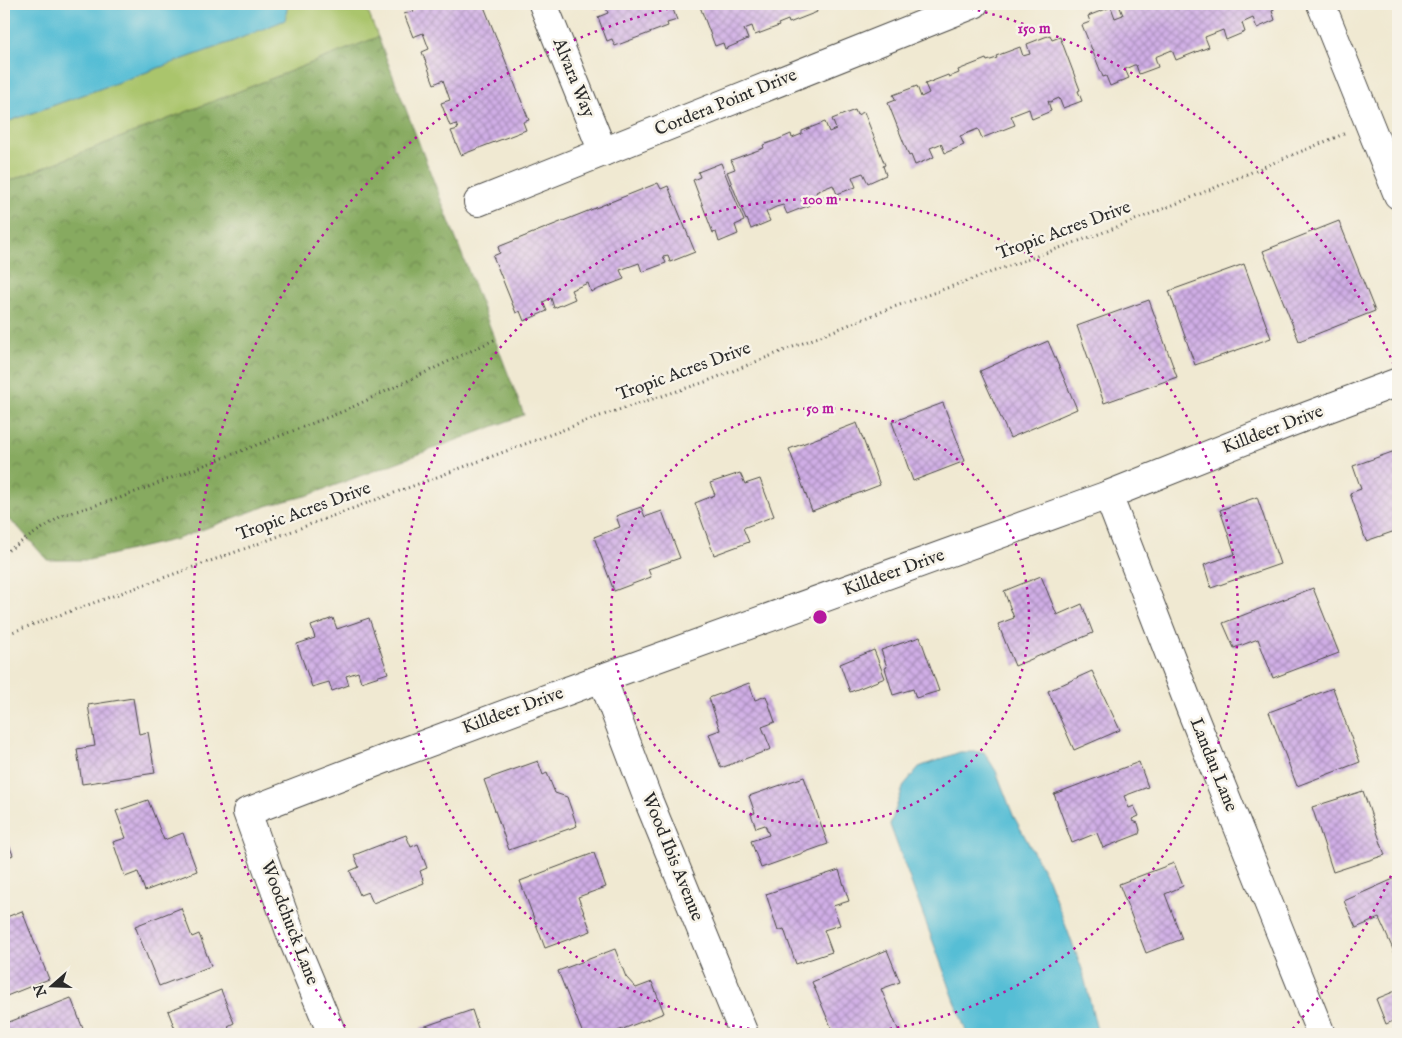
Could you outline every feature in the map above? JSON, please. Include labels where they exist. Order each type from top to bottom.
[{"type":"street","name":"Alvara Way","points":[[543,4],[603,152]]},
{"type":"street","name":"Cordera Point Drive","points":[[478,202],[974,4]]},
{"type":"street","points":[[1321,4],[1398,196]]},
{"type":"street","name":"Killdeer Drive","points":[[247,812],[390,756],[1108,495],[1286,424],[1398,382]]},
{"type":"street","name":"Landau Lane","points":[[1108,495],[1195,720],[1321,1034]]},
{"type":"street","name":"Wood Ibis Avenue","points":[[602,678],[649,802],[744,1034]]},
{"type":"street","name":"Woodchuck Lane","points":[[247,812],[293,940],[332,1034]]},
{"type":"path","name":"Tropic Acres Drive","points":[[4,635],[255,545],[600,416],[705,382],[891,308],[1116,227],[1370,124]]},
{"type":"path","points":[[4,553],[63,515],[120,498],[344,411],[496,339]]},
{"type":"green space","points":[[288,4],[365,4],[378,37],[4,183],[4,123],[231,42],[284,20]]},
{"type":"green space","points":[[378,37],[524,415],[309,495],[266,506],[177,539],[89,560],[47,560],[19,528],[4,516],[4,183]]},
{"type":"water","points":[[4,4],[288,4],[285,20],[231,42],[4,123]]},
{"type":"water","points":[[960,752],[984,752],[996,771],[1013,815],[1048,879],[1082,969],[1098,1034],[967,1034],[890,825],[904,785],[919,767]]},
{"type":"building","points":[[400,4],[411,4],[401,8]]},
{"type":"building","points":[[411,4],[483,4],[529,120],[523,122],[526,130],[461,155],[451,131],[458,129],[456,124],[450,126],[441,103],[450,100],[443,80],[434,84],[422,52],[429,49],[423,33],[413,37],[404,14],[414,11]]},
{"type":"building","points":[[593,4],[631,4],[623,8],[633,4],[671,4],[677,20],[667,23],[668,26],[615,46],[612,39],[607,41],[598,17],[608,13],[605,5],[595,9]]},
{"type":"building","points":[[699,4],[835,4],[816,9],[817,12],[789,23],[788,20],[778,24],[779,26],[755,35],[752,26],[744,29],[748,39],[725,49],[723,43],[715,46]]},
{"type":"building","points":[[1272,4],[1275,20],[1257,28],[1253,18],[1242,23],[1245,32],[1226,40],[1223,30],[1205,37],[1209,47],[1176,60],[1172,50],[1155,57],[1158,67],[1139,74],[1136,65],[1134,65],[1125,69],[1129,78],[1110,86],[1106,76],[1103,77],[1082,25],[1090,22],[1088,16],[1111,7],[1115,18],[1123,15],[1119,5]]},
{"type":"building","points":[[1050,35],[1052,40],[1060,37],[1080,90],[1078,91],[1082,101],[1063,108],[1059,98],[1048,101],[1051,111],[1032,119],[1029,109],[1011,116],[1015,125],[982,138],[978,129],[960,136],[964,145],[945,153],[941,143],[930,148],[934,157],[915,165],[911,155],[909,156],[888,103],[896,100],[893,95],[917,86],[921,97],[929,93],[925,84],[948,75],[949,77],[959,73],[958,70],[986,59],[987,61],[997,58],[996,56],[1020,47],[1023,56],[1030,54],[1027,44]]},
{"type":"building","points":[[855,110],[857,115],[864,112],[885,165],[883,166],[886,175],[868,183],[863,173],[852,177],[856,187],[837,194],[833,185],[816,192],[820,201],[787,214],[783,205],[776,207],[766,212],[770,221],[751,229],[727,172],[735,169],[731,160],[764,148],[763,145],[791,134],[792,138],[802,134],[802,131],[825,122],[829,132],[836,129],[832,119]]},
{"type":"building","points":[[721,163],[744,221],[735,225],[738,234],[719,242],[716,232],[713,233],[693,180],[700,177],[698,172]]},
{"type":"building","points":[[658,183],[661,189],[668,186],[695,252],[670,262],[668,255],[663,256],[666,263],[642,272],[639,263],[620,270],[624,279],[591,292],[588,283],[571,290],[575,299],[554,308],[551,298],[543,302],[547,311],[524,321],[520,311],[516,313],[493,256],[500,253],[498,247]]},
{"type":"building","points":[[1339,221],[1375,311],[1299,341],[1263,251]]},
{"type":"building","points":[[1244,264],[1271,338],[1195,365],[1169,291]]},
{"type":"building","points":[[1149,300],[1177,377],[1104,403],[1077,326]]},
{"type":"building","points":[[1048,341],[1077,409],[1010,438],[980,371]]},
{"type":"building","points":[[943,403],[965,461],[913,481],[892,422]]},
{"type":"building","points":[[857,423],[880,485],[812,511],[789,449]]},
{"type":"building","points":[[1395,451],[1398,459],[1398,530],[1366,541],[1350,493],[1361,489],[1353,466]]},
{"type":"building","points":[[740,473],[745,484],[760,479],[774,516],[743,528],[749,542],[714,555],[695,503],[715,495],[710,483]]},
{"type":"building","points":[[1257,497],[1280,564],[1211,588],[1204,565],[1235,554],[1220,510]]},
{"type":"building","points":[[641,507],[645,517],[662,511],[680,558],[648,569],[651,577],[614,591],[594,537],[620,527],[616,516]]},
{"type":"building","points":[[1041,576],[1057,615],[1082,604],[1093,633],[1015,666],[998,624],[1014,618],[1004,591]]},
{"type":"building","points":[[1313,588],[1339,653],[1273,678],[1258,639],[1234,648],[1223,623]]},
{"type":"building","points":[[333,618],[337,629],[369,618],[388,673],[361,682],[358,672],[346,676],[349,685],[332,691],[329,682],[312,687],[297,644],[315,638],[311,626]]},
{"type":"building","points":[[920,637],[939,691],[916,698],[913,689],[893,695],[881,650]]},
{"type":"building","points":[[874,650],[885,678],[850,692],[840,664]]},
{"type":"building","points":[[1092,671],[1120,730],[1074,750],[1048,691]]},
{"type":"building","points":[[749,683],[755,700],[766,696],[775,722],[762,727],[771,749],[721,768],[709,734],[720,730],[709,698]]},
{"type":"building","points":[[1333,688],[1360,762],[1297,786],[1269,712]]},
{"type":"building","points":[[133,698],[139,734],[148,732],[155,773],[82,784],[77,749],[95,746],[88,705]]},
{"type":"building","points":[[538,761],[543,775],[547,773],[555,793],[567,797],[577,826],[509,850],[484,780]]},
{"type":"building","points":[[1139,762],[1148,787],[1124,796],[1129,808],[1134,806],[1139,816],[1132,819],[1138,823],[1139,834],[1103,848],[1097,833],[1072,843],[1054,794]]},
{"type":"building","points":[[804,777],[828,844],[761,868],[751,841],[769,835],[765,825],[756,828],[751,814],[755,813],[749,796]]},
{"type":"building","points":[[1363,791],[1385,855],[1333,872],[1312,807]]},
{"type":"building","points":[[148,800],[164,840],[183,833],[197,871],[145,891],[138,872],[125,877],[113,842],[126,838],[116,811]]},
{"type":"building","points":[[4,833],[13,855],[4,859]]},
{"type":"building","points":[[406,835],[411,847],[418,844],[427,868],[420,871],[424,883],[373,903],[368,892],[360,895],[350,871],[359,867],[354,855]]},
{"type":"building","points":[[594,853],[606,887],[578,897],[591,931],[545,948],[520,881]]},
{"type":"building","points":[[1174,863],[1183,886],[1165,894],[1182,939],[1146,953],[1119,884]]},
{"type":"building","points":[[839,870],[849,901],[833,906],[840,925],[824,930],[832,952],[796,964],[784,929],[778,931],[766,894]]},
{"type":"building","points":[[1398,877],[1398,955],[1396,956],[1379,918],[1356,928],[1344,901]]},
{"type":"building","points":[[181,908],[192,937],[199,934],[211,966],[159,986],[135,926]]},
{"type":"building","points":[[22,911],[49,979],[4,997],[4,918]]},
{"type":"building","points":[[615,949],[626,977],[636,988],[652,982],[664,1013],[610,1034],[583,1034],[558,971]]},
{"type":"building","points":[[887,950],[900,982],[881,989],[900,1034],[834,1034],[812,982]]},
{"type":"building","points":[[221,990],[234,1023],[228,1026],[231,1034],[177,1034],[168,1011]]},
{"type":"building","points":[[1398,990],[1398,1019],[1386,1024],[1376,999]]},
{"type":"building","points":[[71,998],[85,1034],[4,1034],[4,1024]]},
{"type":"building","points":[[472,1010],[480,1034],[422,1034],[420,1028]]}]
